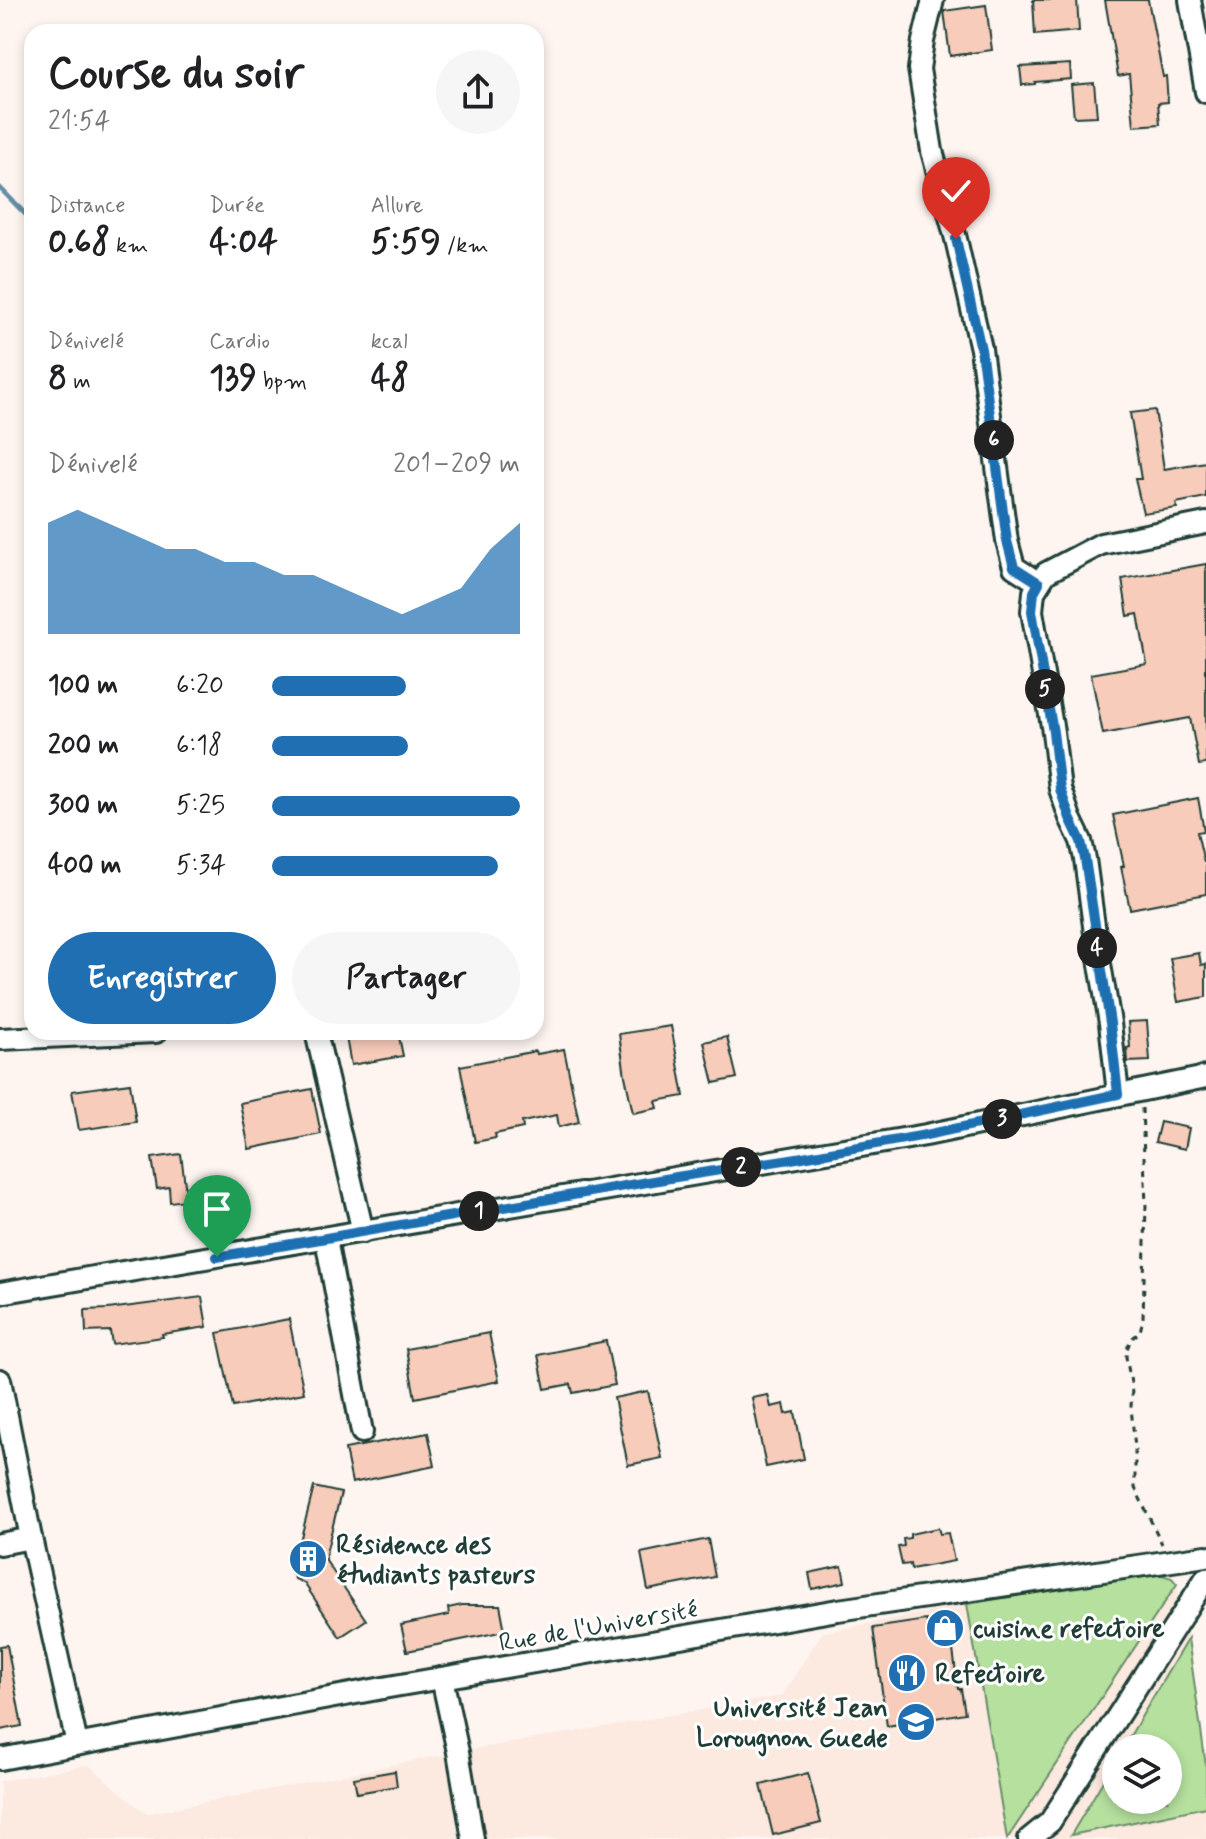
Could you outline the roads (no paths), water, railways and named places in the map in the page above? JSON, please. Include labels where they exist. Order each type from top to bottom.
[{"type":"street","points":[[933,0],[919,69],[932,151],[981,349],[1007,541],[1014,567],[1039,583]]},
{"type":"street","points":[[1190,0],[1206,92]]},
{"type":"street","points":[[1118,1094],[1085,859],[1060,789],[1032,611],[1034,592],[1046,573],[1101,544],[1206,523]]},
{"type":"street","points":[[0,1039],[24,1038]]},
{"type":"street","points":[[318,1040],[363,1232]]},
{"type":"street","points":[[0,1293],[926,1135],[1206,1077]]},
{"type":"street","points":[[326,1239],[362,1432]]},
{"type":"street","points":[[0,1380],[77,1744]]},
{"type":"street","points":[[0,1544],[31,1538]]},
{"type":"street","name":"Rue de l'Université","points":[[0,1759],[838,1610],[1206,1556]]},
{"type":"street","points":[[1029,1839],[1050,1822],[1206,1578]]},
{"type":"street","points":[[442,1678],[473,1839]]},
{"type":"waterway","points":[[0,188],[24,213]]},
{"type":"place","name":"Résidence des étudiants pasteurs","points":[[308,1559]]},
{"type":"place","name":"cuisine refectoire","points":[[945,1628]]},
{"type":"place","name":"Refectoire","points":[[907,1673]]},
{"type":"place","name":"Université Jean Lorougnon Guede","points":[[916,1722]]}]
